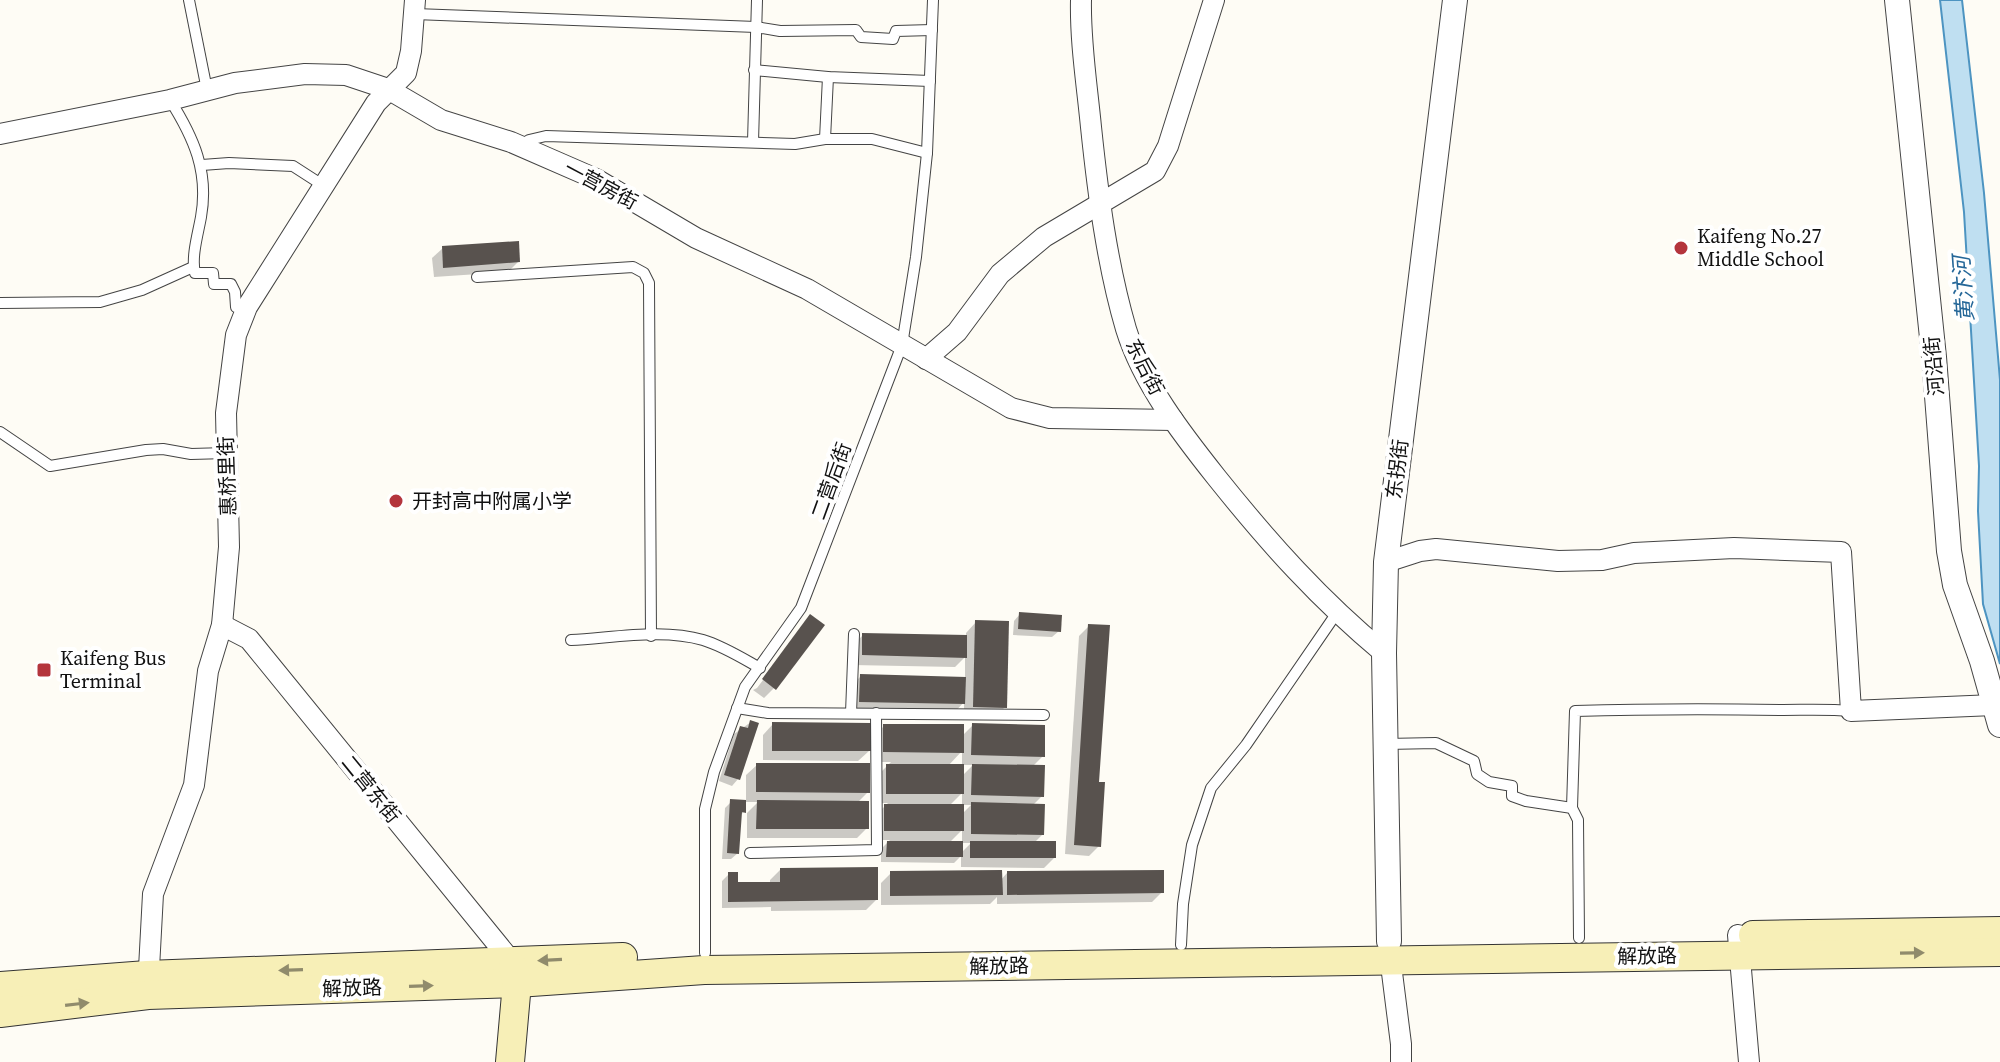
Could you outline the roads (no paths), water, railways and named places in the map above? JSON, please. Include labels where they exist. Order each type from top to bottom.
[{"type":"main road","name":"解放路","points":[[0,986],[148,985],[514,972],[1739,945],[2000,931]]},
{"type":"main road","name":"解放路","points":[[514,972],[705,953],[1181,945],[1389,951],[1579,938],[2000,952]]},
{"type":"main road","points":[[510,1062],[514,972]]},
{"type":"main road","name":"解放路","points":[[0,1013],[148,985]]},
{"type":"street","name":"东后街","points":[[1081,0],[1095,162],[1108,248],[1127,332],[1146,375],[1173,420],[1268,543],[1336,614],[1384,653]]},
{"type":"street","points":[[926,359],[957,332],[1000,274],[1044,237],[1155,171],[1163,161],[1214,0]]},
{"type":"street","name":"东拐街","points":[[1389,951],[1384,653],[1386,562],[1455,0]]},
{"type":"street","name":"河沿街","points":[[1897,0],[1934,357],[1949,551],[1955,585],[1997,715]]},
{"type":"street","name":"惠桥里街","points":[[148,985],[153,894],[194,785],[208,671],[222,625],[229,547],[226,413],[236,335],[247,307],[376,103],[406,73],[415,7]]},
{"type":"street","name":"一营房街","points":[[0,134],[207,90],[305,74],[346,75],[388,89],[441,120],[520,146],[596,179],[696,238],[807,289],[1011,408],[1050,418],[1173,420]]},
{"type":"street","points":[[1386,562],[1436,549],[1558,561],[1734,548],[1841,552],[1851,711],[1997,715]]},
{"type":"street","name":"二营东街","points":[[222,625],[249,639],[514,972]]},
{"type":"street","points":[[1739,945],[1749,1062]]},
{"type":"street","points":[[1389,951],[1401,1062]]},
{"type":"lane","points":[[189,0],[207,90]]},
{"type":"lane","points":[[753,142],[757,0]]},
{"type":"lane","name":"二营后街","points":[[705,953],[705,809],[714,772],[745,687],[801,608],[902,345],[916,257],[927,153],[933,0]]},
{"type":"lane","points":[[415,7],[756,27],[780,31],[856,30],[861,37],[893,39],[896,31],[932,30]]},
{"type":"lane","points":[[754,70],[930,81]]},
{"type":"lane","points":[[825,139],[828,77]]},
{"type":"lane","points":[[170,100],[191,134],[202,165],[203,205],[193,267],[195,273],[213,273],[214,284],[231,284],[236,307],[247,307]]},
{"type":"lane","points":[[520,146],[546,136],[795,144],[825,139],[872,139],[927,153]]},
{"type":"lane","points":[[202,165],[241,163],[293,166],[324,186]]},
{"type":"lane","points":[[0,303],[100,302],[142,290],[193,267]]},
{"type":"lane","points":[[477,277],[633,267],[644,273],[649,283],[651,636]]},
{"type":"lane","points":[[0,432],[50,466],[146,450],[226,453]]},
{"type":"lane","points":[[1181,945],[1183,904],[1192,845],[1211,788],[1246,745],[1336,614]]},
{"type":"lane","points":[[851,713],[854,634]]},
{"type":"lane","points":[[571,640],[689,637],[706,641],[760,668]]},
{"type":"lane","points":[[737,708],[768,713],[1044,715]]},
{"type":"lane","points":[[1579,938],[1578,820],[1572,808],[1575,711],[1817,708],[1851,711]]},
{"type":"lane","points":[[750,853],[877,850],[876,713]]},
{"type":"lane","points":[[1386,744],[1436,743],[1474,761],[1477,774],[1489,782],[1512,786],[1512,796],[1572,808]]},
{"type":"water","points":[[1940,0],[1962,0],[1984,193],[2000,380],[2000,664],[1983,604],[1979,466],[1964,212]]},
{"type":"place","name":"Kaifeng No.27 Middle School","points":[[1681,248]]},
{"type":"place","name":"开封高中附属小学","points":[[396,501]]},
{"type":"place","name":"Kaifeng Bus Terminal","points":[[44,670]]},
{"type":"water label","name":"黄汴河","points":[[1963,289]]}]
